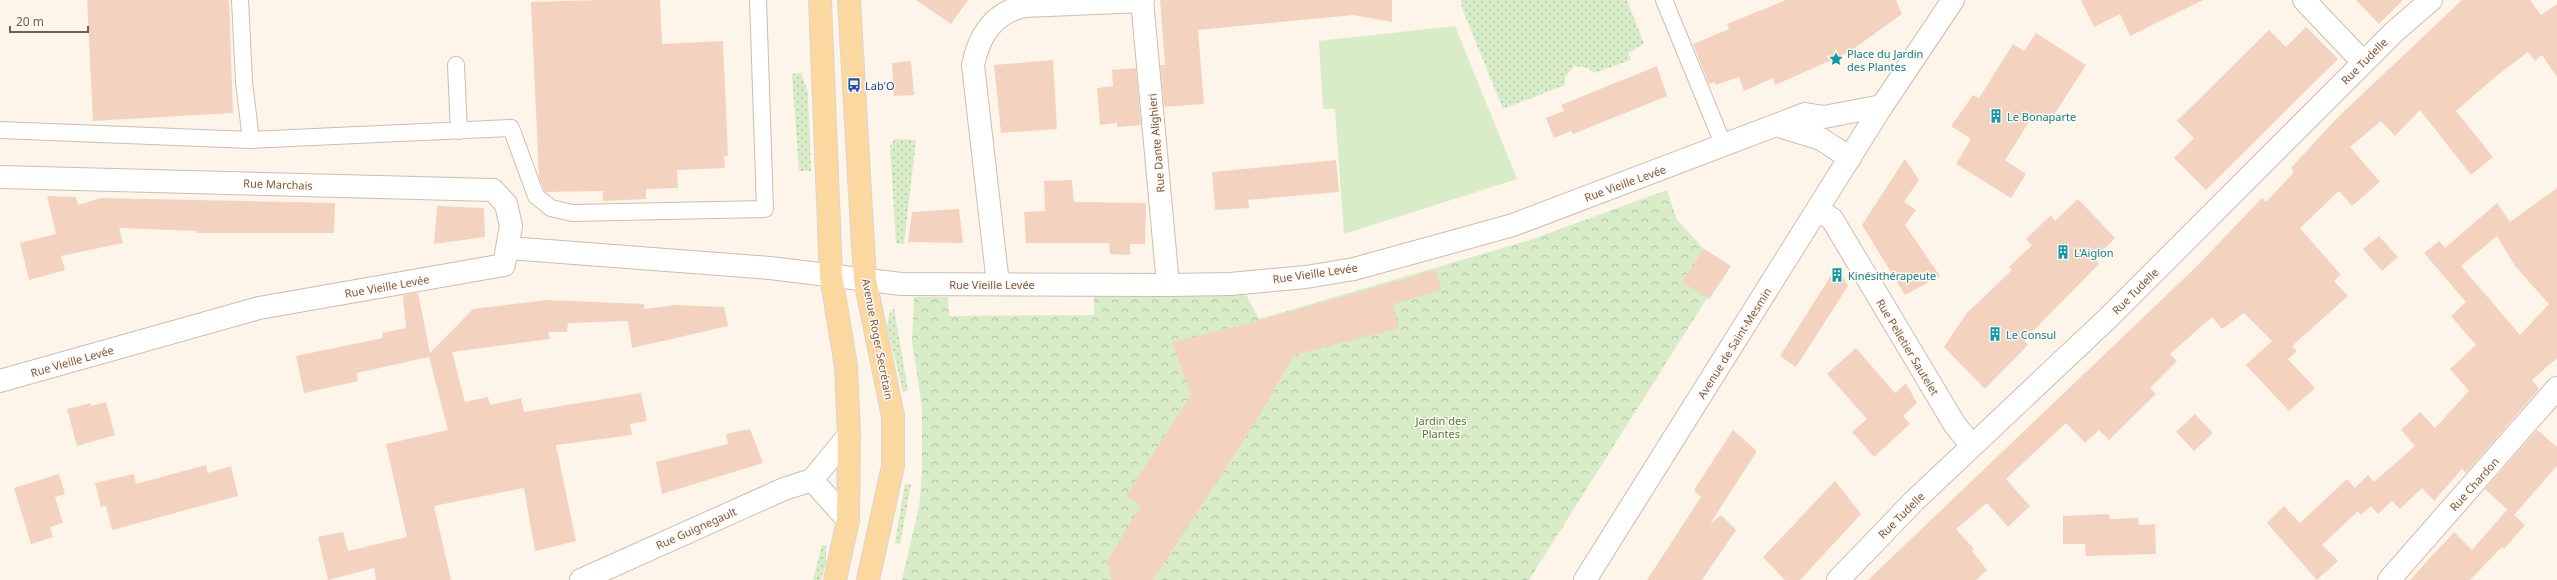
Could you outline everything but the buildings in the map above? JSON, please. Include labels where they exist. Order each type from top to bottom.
[{"type":"main road","points":[[820,0],[831,276],[846,366],[849,435],[848,520],[835,580]]},
{"type":"main road","name":"Avenue Roger Secrétain","points":[[849,0],[865,280],[893,423],[893,466],[868,580]]},
{"type":"street","name":"Rue Dante Alighieri","points":[[998,284],[973,65],[976,48],[984,34],[1008,9],[1024,3],[1142,0],[1168,285]]},
{"type":"street","points":[[1776,125],[1805,114],[1824,117],[1882,106],[1953,0]]},
{"type":"street","points":[[2304,0],[2363,62]]},
{"type":"street","name":"Rue Tudelle","points":[[1838,580],[1972,446],[2107,319],[2363,62],[2394,32],[2431,0]]},
{"type":"street","name":"Avenue de Saint-Mesmin","points":[[1585,580],[1882,106]]},
{"type":"street","name":"Rue Vieille Levée","points":[[0,381],[259,308],[504,265],[509,248],[770,268],[901,284],[1230,284],[1306,277],[1354,269],[1513,225],[1776,125]]},
{"type":"street","points":[[1776,125],[1821,139],[1850,158]]},
{"type":"street","name":"Rue Marchais","points":[[0,177],[493,190],[506,204],[511,226],[509,248]]},
{"type":"street","name":"Rue Pelletier Sautelet","points":[[1818,210],[1832,219],[1955,425],[1972,446]]},
{"type":"street","name":"Rue Chardon","points":[[2389,580],[2557,391]]},
{"type":"street","points":[[848,520],[812,480],[849,435]]},
{"type":"street","name":"Rue Guignegault","points":[[581,580],[784,489],[812,480]]},
{"type":"lane","points":[[240,0],[244,82],[250,140]]},
{"type":"lane","points":[[0,130],[250,140],[511,128],[536,196],[551,208],[572,213],[765,209],[758,0]]},
{"type":"lane","points":[[1664,0],[1724,146]]},
{"type":"lane","points":[[456,65],[459,131]]},
{"type":"green space","points":[[1461,0],[1627,0],[1644,44],[1628,53],[1631,60],[1594,73],[1588,68],[1574,66],[1565,77],[1565,85],[1503,109],[1462,8]]},
{"type":"green space","points":[[1455,26],[1517,179],[1344,234],[1335,109],[1323,109],[1319,41]]},
{"type":"green space","points":[[801,73],[808,92],[811,171],[799,171],[792,74]]},
{"type":"green space","points":[[894,139],[916,140],[904,244],[896,243],[890,146]]},
{"type":"green space","name":"Jardin des Plantes","points":[[1667,190],[1677,220],[1704,249],[1731,266],[1709,299],[1707,298],[1529,580],[902,580],[919,507],[922,475],[922,407],[912,342],[914,297],[948,297],[949,316],[1094,315],[1094,296],[1245,293],[1259,319],[1527,241]]},
{"type":"green space","points":[[894,308],[908,391],[903,392],[887,326],[889,315]]},
{"type":"green space","points":[[905,484],[911,484],[900,544],[895,543]]},
{"type":"green space","points":[[822,545],[826,546],[826,564],[821,580],[813,580]]},
{"type":"place","name":"Place du Jardin des Plantes","points":[[1836,59]]},
{"type":"place","name":"Lab'O","points":[[854,85]]},
{"type":"place","name":"Le Bonaparte","points":[[1996,116]]},
{"type":"place","name":"L'Aiglon","points":[[2063,252]]},
{"type":"place","name":"Kinésithérapeute","points":[[1837,275]]},
{"type":"place","name":"Le Consul","points":[[1995,334]]}]
